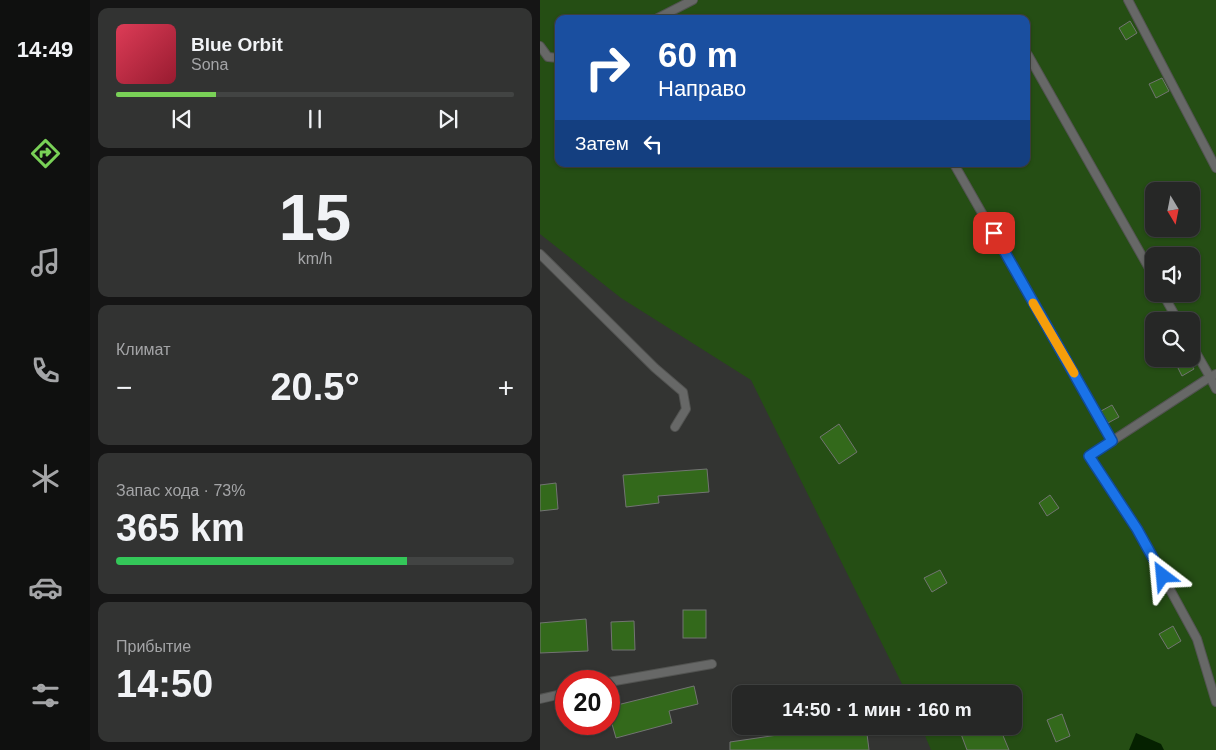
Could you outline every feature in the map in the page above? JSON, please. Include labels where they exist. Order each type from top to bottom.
[{"type":"lane","points":[[664,15],[693,0]]},
{"type":"lane","points":[[1128,0],[1216,168]]},
{"type":"lane","points":[[540,46],[548,57],[555,58]]},
{"type":"lane","points":[[1030,59],[1145,261]]},
{"type":"lane","points":[[956,167],[1112,441]]},
{"type":"lane","points":[[540,254],[654,368],[682,392],[686,410],[675,427]]},
{"type":"lane","points":[[1200,357],[1213,375],[1216,389]]},
{"type":"lane","points":[[1213,375],[1089,456],[1137,529],[1197,639],[1216,702]]},
{"type":"lane","points":[[620,680],[712,664]]},
{"type":"lane","points":[[540,699],[555,696]]},
{"type":"green space","points":[[540,0],[1216,0],[1216,750],[931,750],[925,735],[1022,735],[1022,685],[903,685],[751,380],[621,298],[540,234]]},
{"type":"shaded area","points":[[1136,733],[1161,744],[1164,750],[1129,750]]},
{"type":"building","points":[[1130,21],[1137,33],[1126,40],[1119,28]]},
{"type":"building","points":[[1162,78],[1169,91],[1156,98],[1149,84]]},
{"type":"building","points":[[1178,367],[1193,367],[1194,369],[1182,376]]},
{"type":"building","points":[[1112,405],[1119,417],[1108,423],[1101,411]]},
{"type":"building","points":[[839,424],[857,452],[839,464],[820,437]]},
{"type":"building","points":[[707,469],[709,492],[658,496],[659,503],[626,507],[623,475]]},
{"type":"building","points":[[556,483],[558,509],[540,511],[540,485]]},
{"type":"building","points":[[1050,495],[1059,508],[1047,516],[1039,503]]},
{"type":"building","points":[[940,570],[947,583],[932,592],[924,578]]},
{"type":"building","points":[[683,610],[706,610],[706,638],[683,638]]},
{"type":"building","points":[[586,619],[588,651],[540,653],[540,623]]},
{"type":"building","points":[[634,621],[635,650],[612,650],[611,622]]},
{"type":"building","points":[[1173,626],[1181,641],[1168,649],[1159,634]]},
{"type":"building","points":[[694,686],[698,704],[669,711],[672,723],[616,738],[615,735],[620,735],[620,704]]},
{"type":"building","points":[[1062,714],[1070,736],[1056,742],[1047,720]]},
{"type":"building","points":[[778,735],[867,735],[869,750],[730,750],[730,742]]},
{"type":"building","points":[[961,735],[1003,735],[1009,750],[967,750]]},
{"type":"slow traffic","points":[[1033,303],[1074,373]]},
{"type":"route","points":[[994,233],[1112,441],[1089,456],[1137,529],[1163,576]]}]
